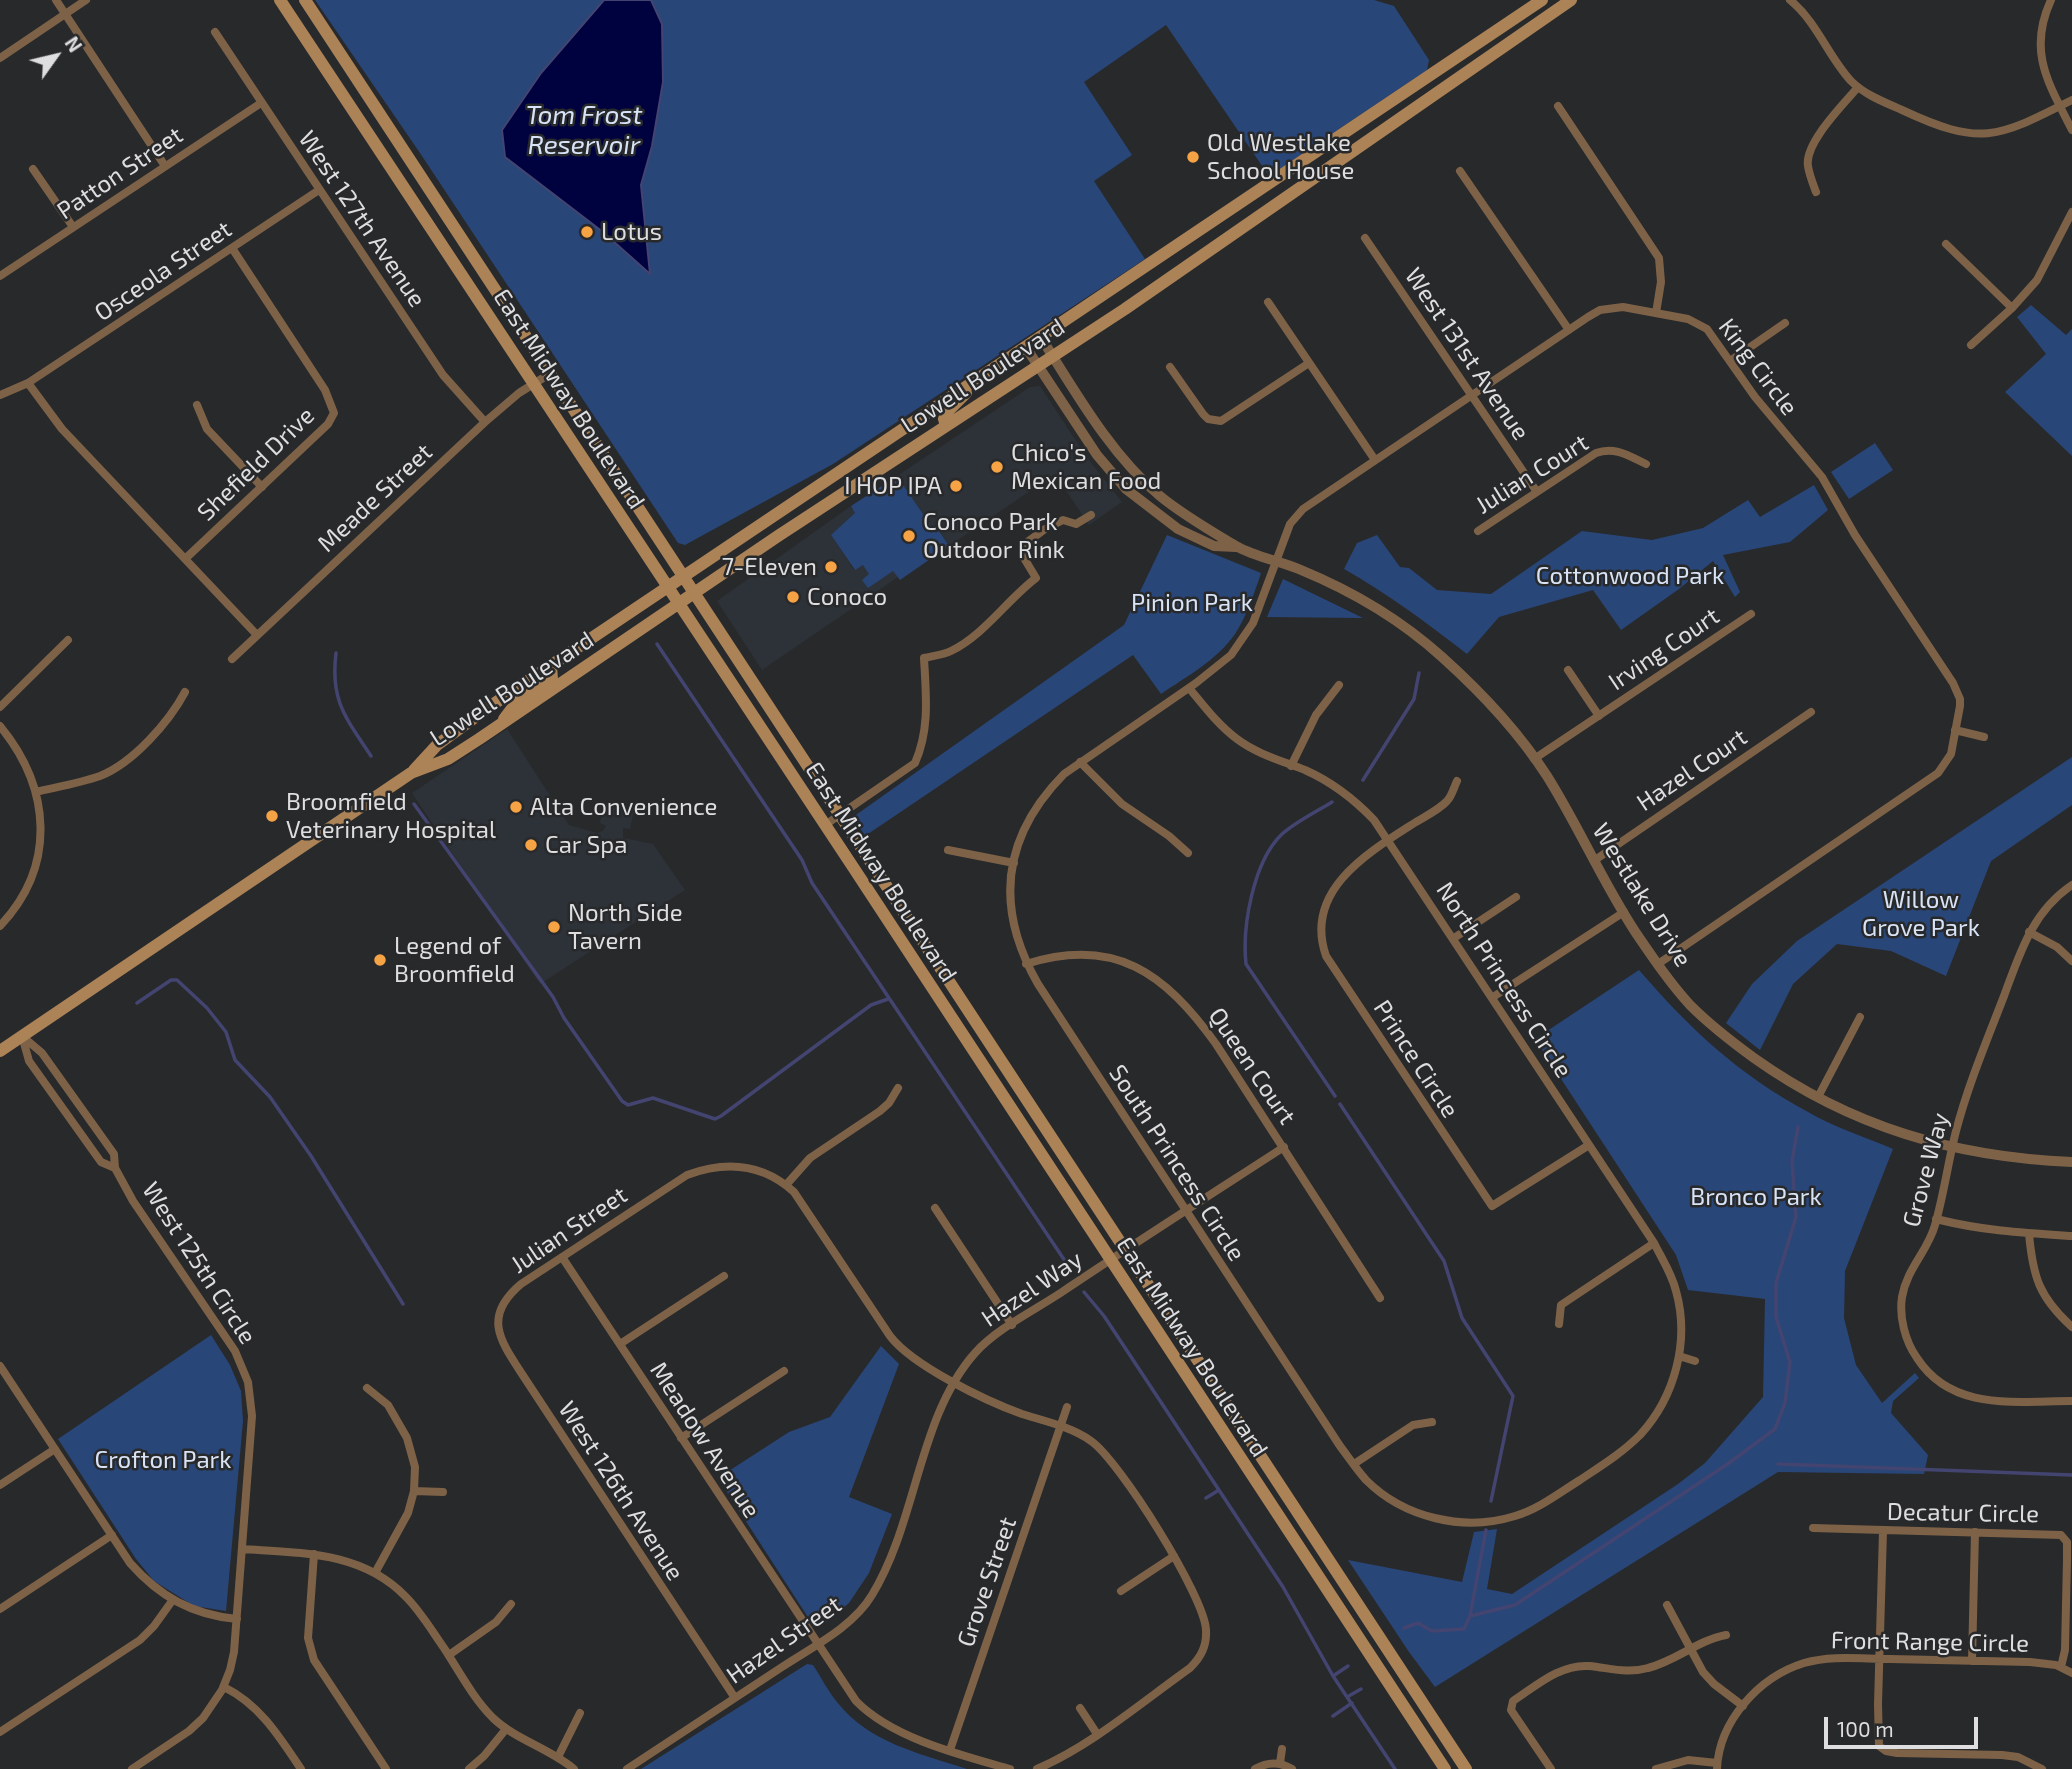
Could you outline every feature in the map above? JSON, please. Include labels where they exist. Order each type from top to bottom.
[{"type":"main road","name":"East Midway Boulevard","points":[[280,0],[1445,1769]]},
{"type":"main road","name":"East Midway Boulevard","points":[[305,0],[1466,1769]]},
{"type":"main road","name":"Lowell Boulevard","points":[[0,1051],[411,773],[437,746],[551,666],[1542,0]]},
{"type":"main road","name":"Lowell Boulevard","points":[[411,773],[448,759],[946,425],[1125,309],[1571,0]]},
{"type":"main road","points":[[1389,124],[1406,107],[1442,81],[1445,77],[1442,67]]},
{"type":"main road","points":[[946,425],[944,419],[948,411],[989,370]]},
{"type":"main road","points":[[500,725],[516,703],[552,679],[551,666]]},
{"type":"street","points":[[56,0],[165,166]]},
{"type":"street","points":[[0,58],[86,0]]},
{"type":"street","points":[[1790,0],[1807,17],[1844,72],[1858,87],[1931,124],[1966,134],[1985,135],[2008,130],[2072,100]]},
{"type":"street","points":[[2051,0],[2041,31],[2040,56],[2043,70],[2072,130]]},
{"type":"street","name":"West 127th Avenue","points":[[215,32],[443,375],[485,422]]},
{"type":"street","points":[[1816,192],[1807,163],[1811,152],[1825,126],[1858,87]]},
{"type":"street","name":"Patton Street","points":[[0,276],[261,103]]},
{"type":"street","points":[[1558,106],[1654,248],[1662,274],[1656,313]]},
{"type":"street","points":[[33,169],[73,227]]},
{"type":"street","points":[[1460,171],[1569,330]]},
{"type":"street","name":"Osceola Street","points":[[28,383],[319,190]]},
{"type":"street","points":[[1971,345],[2012,308],[2037,280],[2072,212]]},
{"type":"street","name":"West 131st Avenue","points":[[1365,238],[1537,492]]},
{"type":"street","points":[[1946,244],[2012,308]]},
{"type":"street","name":"Shefield Drive","points":[[185,559],[328,424],[334,413],[325,390],[232,248]]},
{"type":"street","points":[[1268,302],[1375,460]]},
{"type":"street","name":"King Circle","points":[[1277,561],[1295,517],[1588,317],[1610,307],[1623,307],[1701,324],[1755,397],[1822,477],[1855,535],[1954,683],[1960,699],[1951,754],[1938,773],[1658,964]]},
{"type":"street","points":[[1730,361],[1785,323]]},
{"type":"street","name":"Westlake Drive","points":[[1040,336],[1112,443],[1147,484],[1183,513],[1239,548],[1322,580],[1396,622],[1433,649],[1494,707],[1534,759],[1624,912],[1658,964],[1691,1006],[1716,1029],[1770,1070],[1877,1125],[1952,1148],[2024,1159],[2072,1162]]},
{"type":"street","name":"Westlake Drive","points":[[1025,346],[1097,455],[1126,489],[1178,530],[1214,546],[1239,548]]},
{"type":"street","points":[[1170,367],[1203,414],[1216,421],[1227,419],[1309,363]]},
{"type":"street","name":"Meade Street","points":[[232,659],[485,422],[534,383],[551,373]]},
{"type":"street","points":[[0,395],[28,383],[62,429],[257,635]]},
{"type":"street","points":[[197,405],[207,429],[262,487]]},
{"type":"street","points":[[334,413],[344,416]]},
{"type":"street","name":"Julian Court","points":[[1478,531],[1603,450],[1618,451],[1646,464]]},
{"type":"street","points":[[825,825],[915,762],[926,728],[924,658],[951,651],[984,627],[1020,590],[1036,578],[1024,558],[1026,543],[1063,520],[1076,524],[1091,515]]},
{"type":"street","name":"South Princess Circle","points":[[1277,561],[1253,623],[1241,643],[1213,671],[1064,774],[1039,802],[1024,828],[1014,863],[1010,895],[1012,916],[1026,964],[1353,1464],[1366,1479],[1402,1505],[1429,1517],[1472,1522],[1516,1516],[1545,1502],[1620,1453],[1640,1435],[1663,1402],[1673,1381],[1679,1356]]},
{"type":"street","name":"Irving Court","points":[[1534,759],[1751,614]]},
{"type":"street","points":[[0,708],[68,640]]},
{"type":"street","name":"Irving Court","points":[[1568,670],[1599,716]]},
{"type":"street","points":[[1291,766],[1316,715],[1339,685]]},
{"type":"street","name":"North Princess Circle","points":[[1189,688],[1216,721],[1236,738],[1273,759],[1322,779],[1347,795],[1374,820],[1389,840],[1654,1243],[1676,1291],[1680,1313],[1679,1356]]},
{"type":"street","points":[[36,792],[92,778],[115,768],[164,724],[185,692]]},
{"type":"street","name":"Hazel Court","points":[[1595,860],[1811,712]]},
{"type":"street","points":[[0,726],[25,762],[36,792],[41,823],[35,868],[16,908],[0,926]]},
{"type":"street","points":[[1955,730],[1984,737]]},
{"type":"street","points":[[1080,762],[1122,804],[1169,836],[1188,853]]},
{"type":"street","points":[[1389,840],[1447,801],[1457,781]]},
{"type":"street","name":"Prince Circle","points":[[1389,840],[1353,866],[1340,881],[1323,911],[1320,933],[1326,956],[1333,968],[1492,1206],[1589,1145]]},
{"type":"street","points":[[948,850],[1014,863]]},
{"type":"street","name":"Grove Way","points":[[2072,885],[2046,906],[2029,933],[1975,1070],[1952,1148],[1936,1219],[1927,1242],[1910,1269],[1902,1298],[1906,1335],[1917,1359],[1941,1384],[1971,1398],[1993,1401],[2072,1401]]},
{"type":"street","points":[[1454,939],[1516,897]]},
{"type":"street","points":[[1493,997],[1624,912]]},
{"type":"street","points":[[2029,933],[2057,947],[2072,961]]},
{"type":"street","name":"Queen Court","points":[[1026,964],[1070,954],[1110,957],[1159,981],[1197,1018],[1284,1147],[1380,1298]]},
{"type":"street","points":[[1818,1097],[1860,1017]]},
{"type":"street","name":"West 125th Circle","points":[[22,1036],[29,1061],[101,1162],[114,1168]]},
{"type":"street","name":"West 125th Circle","points":[[22,1036],[43,1053],[114,1154],[114,1168],[133,1201],[234,1351],[248,1382],[252,1416],[237,1619],[234,1652],[224,1687],[214,1704],[189,1731],[132,1769]]},
{"type":"street","points":[[898,1088],[880,1111],[810,1158],[786,1185],[818,1226],[898,1347],[996,1405],[1080,1434],[1107,1455],[1174,1556],[1205,1620],[1204,1649],[1190,1668],[1097,1734],[1037,1769]]},
{"type":"street","name":"Hazel Way","points":[[955,1382],[981,1347],[1110,1259],[1284,1147]]},
{"type":"street","name":"Julian Street","points":[[506,1299],[521,1284],[687,1175],[730,1165],[754,1170],[786,1185]]},
{"type":"street","points":[[935,1208],[1012,1325]]},
{"type":"street","points":[[1936,1219],[1973,1229],[2072,1236]]},
{"type":"street","points":[[2029,1234],[2032,1266],[2039,1288],[2056,1313],[2072,1327]]},
{"type":"street","points":[[1559,1324],[1561,1305],[1654,1243]]},
{"type":"street","name":"Meadow Avenue","points":[[562,1257],[856,1701],[887,1727],[1010,1769]]},
{"type":"street","points":[[620,1345],[724,1276]]},
{"type":"street","name":"West 126th Avenue","points":[[506,1299],[500,1310],[500,1340],[735,1698]]},
{"type":"street","points":[[1679,1356],[1695,1361]]},
{"type":"street","points":[[0,1366],[143,1578],[172,1601],[196,1612],[237,1619]]},
{"type":"street","points":[[681,1438],[784,1371]]},
{"type":"street","name":"Hazel Street","points":[[627,1769],[817,1644],[851,1620],[869,1600],[882,1578],[894,1548],[944,1402],[955,1382]]},
{"type":"street","points":[[367,1388],[388,1405],[407,1438],[415,1467],[414,1491],[408,1513],[375,1573]]},
{"type":"street","points":[[1061,1427],[1067,1407]]},
{"type":"street","points":[[1353,1464],[1413,1425],[1432,1422]]},
{"type":"street","name":"Grove Street","points":[[950,1750],[1061,1427]]},
{"type":"street","points":[[0,1485],[55,1449]]},
{"type":"street","points":[[414,1491],[443,1492]]},
{"type":"street","name":"Decatur Circle","points":[[1813,1528],[2058,1534],[2066,1539],[2065,1650],[2061,1667]]},
{"type":"street","points":[[1883,1531],[1878,1741],[1882,1749],[1897,1753],[2002,1755],[2018,1757],[2042,1769]]},
{"type":"street","points":[[1972,1661],[1975,1532]]},
{"type":"street","points":[[0,1609],[112,1535]]},
{"type":"street","points":[[242,1549],[339,1558],[389,1582],[411,1602],[481,1704],[506,1729],[558,1756],[574,1769]]},
{"type":"street","points":[[314,1554],[308,1638],[310,1649],[314,1660],[386,1769]]},
{"type":"street","points":[[1121,1591],[1174,1556]]},
{"type":"street","points":[[0,1732],[140,1640],[172,1601]]},
{"type":"street","points":[[449,1656],[496,1622],[511,1604]]},
{"type":"street","points":[[1667,1605],[1708,1678],[1743,1706]]},
{"type":"street","points":[[1551,1769],[1511,1710],[1513,1701],[1564,1670],[1585,1666],[1624,1672],[1645,1669],[1709,1639],[1726,1635]]},
{"type":"street","name":"Front Range Circle","points":[[1717,1766],[1730,1727],[1751,1695],[1774,1677],[1805,1663],[1846,1658],[2030,1662],[2061,1667],[2072,1673]]},
{"type":"street","points":[[224,1687],[261,1712],[300,1769]]},
{"type":"street","points":[[1080,1708],[1097,1734]]},
{"type":"street","points":[[558,1756],[580,1713]]},
{"type":"street","points":[[469,1769],[484,1756],[506,1729]]},
{"type":"street","points":[[1280,1763],[1282,1749]]},
{"type":"street","points":[[1656,1769],[1688,1760],[1717,1766]]},
{"type":"street","points":[[1255,1769],[1269,1763],[1280,1763],[1292,1769]]},
{"type":"shaded area","points":[[1040,386],[1088,459],[1122,502],[1089,525],[1055,474],[949,546],[940,532],[936,533],[897,476],[1030,387]]},
{"type":"shaded area","points":[[851,506],[856,513],[831,535],[854,570],[863,564],[870,574],[894,571],[898,577],[762,670],[717,601]]},
{"type":"shaded area","points":[[507,729],[569,825],[597,833],[603,831],[606,826],[600,823],[604,803],[634,810],[630,829],[623,828],[623,838],[653,844],[685,890],[540,984],[412,793]]},
{"type":"green space","points":[[315,0],[1374,0],[1394,6],[1429,60],[1427,70],[1269,176],[1166,25],[1084,82],[1132,155],[1094,181],[1145,259],[833,464],[685,545],[678,543],[420,153]]},
{"type":"green space","points":[[2031,305],[2066,335],[2072,329],[2072,456],[2005,392],[2046,354],[2017,317]]},
{"type":"green space","points":[[1875,443],[1893,470],[1849,499],[1831,472]]},
{"type":"green space","points":[[897,476],[936,533],[939,531],[949,546],[900,580],[893,571],[868,588],[862,580],[869,574],[863,565],[855,570],[831,535],[855,513],[851,506]]},
{"type":"green space","name":"Cottonwood Park","points":[[1814,485],[1828,510],[1790,542],[1723,555],[1740,592],[1735,597],[1713,561],[1621,630],[1593,590],[1499,617],[1467,654],[1407,609],[1344,569],[1357,543],[1377,535],[1400,567],[1409,568],[1437,590],[1491,594],[1582,531],[1652,540],[1703,528],[1748,500],[1760,517]]},
{"type":"green space","name":"Pinion Park","points":[[1167,535],[1261,573],[1243,620],[1219,652],[1161,694],[1133,655],[865,836],[853,817],[1124,625]]},
{"type":"green space","points":[[1283,579],[1363,618],[1267,617]]},
{"type":"green space","name":"Willow Grove Park","points":[[2072,757],[2072,805],[1991,861],[1946,976],[1891,951],[1837,944],[1793,984],[1760,1050],[1726,1023],[1752,984],[1797,941]]},
{"type":"green space","name":"Bronco Park","points":[[1639,970],[1697,1031],[1759,1082],[1818,1117],[1893,1149],[1845,1271],[1844,1318],[1856,1365],[1882,1403],[1915,1373],[1919,1378],[1893,1401],[1891,1413],[1928,1455],[1924,1474],[1778,1472],[1435,1687],[1348,1560],[1462,1582],[1474,1532],[1497,1529],[1487,1589],[1512,1594],[1678,1484],[1705,1463],[1763,1397],[1765,1299],[1688,1290],[1676,1255],[1535,1039]]},
{"type":"green space","name":"Crofton Park","points":[[211,1335],[230,1365],[241,1391],[243,1421],[226,1611],[194,1606],[154,1581],[136,1559],[58,1439]]},
{"type":"green space","points":[[881,1346],[899,1364],[849,1497],[892,1514],[869,1573],[849,1603],[823,1625],[813,1625],[718,1478],[789,1432],[830,1417]]},
{"type":"green space","points":[[807,1664],[813,1665],[837,1702],[864,1728],[913,1752],[967,1769],[641,1769]]},
{"type":"water","name":"Tom Frost Reservoir","points":[[604,0],[651,0],[662,24],[663,82],[652,146],[641,185],[650,274],[603,232],[505,157],[502,130],[541,73]]},
{"type":"waterway","points":[[657,644],[802,860],[812,883],[1071,1270]]},
{"type":"waterway","points":[[336,653],[335,684],[338,697],[347,719],[371,756]]},
{"type":"waterway","points":[[1363,780],[1414,699],[1419,673]]},
{"type":"waterway","points":[[1332,802],[1299,821],[1271,847],[1252,896],[1245,949],[1246,964],[1335,1096]]},
{"type":"waterway","points":[[414,804],[553,997],[564,1018],[622,1101],[628,1105],[653,1098],[715,1119],[871,1005],[888,999]]},
{"type":"waterway","points":[[137,1003],[171,980],[177,980],[207,1008],[226,1032],[235,1060],[270,1097],[311,1156],[403,1304]]},
{"type":"waterway","points":[[1340,1104],[1444,1261],[1462,1318],[1513,1396],[1491,1501]]},
{"type":"waterway","points":[[1470,1616],[1515,1605],[1729,1463],[1775,1429],[1785,1403],[1790,1362],[1776,1317],[1776,1283],[1796,1217],[1792,1161],[1798,1127]]},
{"type":"waterway","points":[[1084,1292],[1104,1316],[1283,1587],[1333,1676],[1395,1769]]},
{"type":"waterway","points":[[1778,1464],[2072,1475]]},
{"type":"waterway","points":[[1206,1498],[1219,1490]]},
{"type":"waterway","points":[[1404,1628],[1418,1623],[1432,1631],[1464,1629],[1470,1616],[1486,1530]]},
{"type":"waterway","points":[[1333,1676],[1348,1666]]},
{"type":"waterway","points":[[1347,1697],[1361,1689]]},
{"type":"waterway","points":[[1333,1716],[1352,1703]]},
{"type":"place","name":"Old Westlake School House","points":[[1193,157]]},
{"type":"place","name":"Lotus","points":[[587,232]]},
{"type":"place","name":"Chico's Mexican Food","points":[[997,467]]},
{"type":"place","name":"I HOP IPA","points":[[956,486]]},
{"type":"place","name":"Conoco Park Outdoor Rink","points":[[909,536]]},
{"type":"place","name":"7-Eleven","points":[[831,567]]},
{"type":"place","name":"Conoco","points":[[793,597]]},
{"type":"place","name":"Alta Convenience","points":[[516,807]]},
{"type":"place","name":"Broomfield Veterinary Hospital","points":[[272,816]]},
{"type":"place","name":"Car Spa","points":[[531,845]]},
{"type":"place","name":"North Side Tavern","points":[[554,927]]},
{"type":"place","name":"Legend of Broomfield","points":[[380,960]]}]
